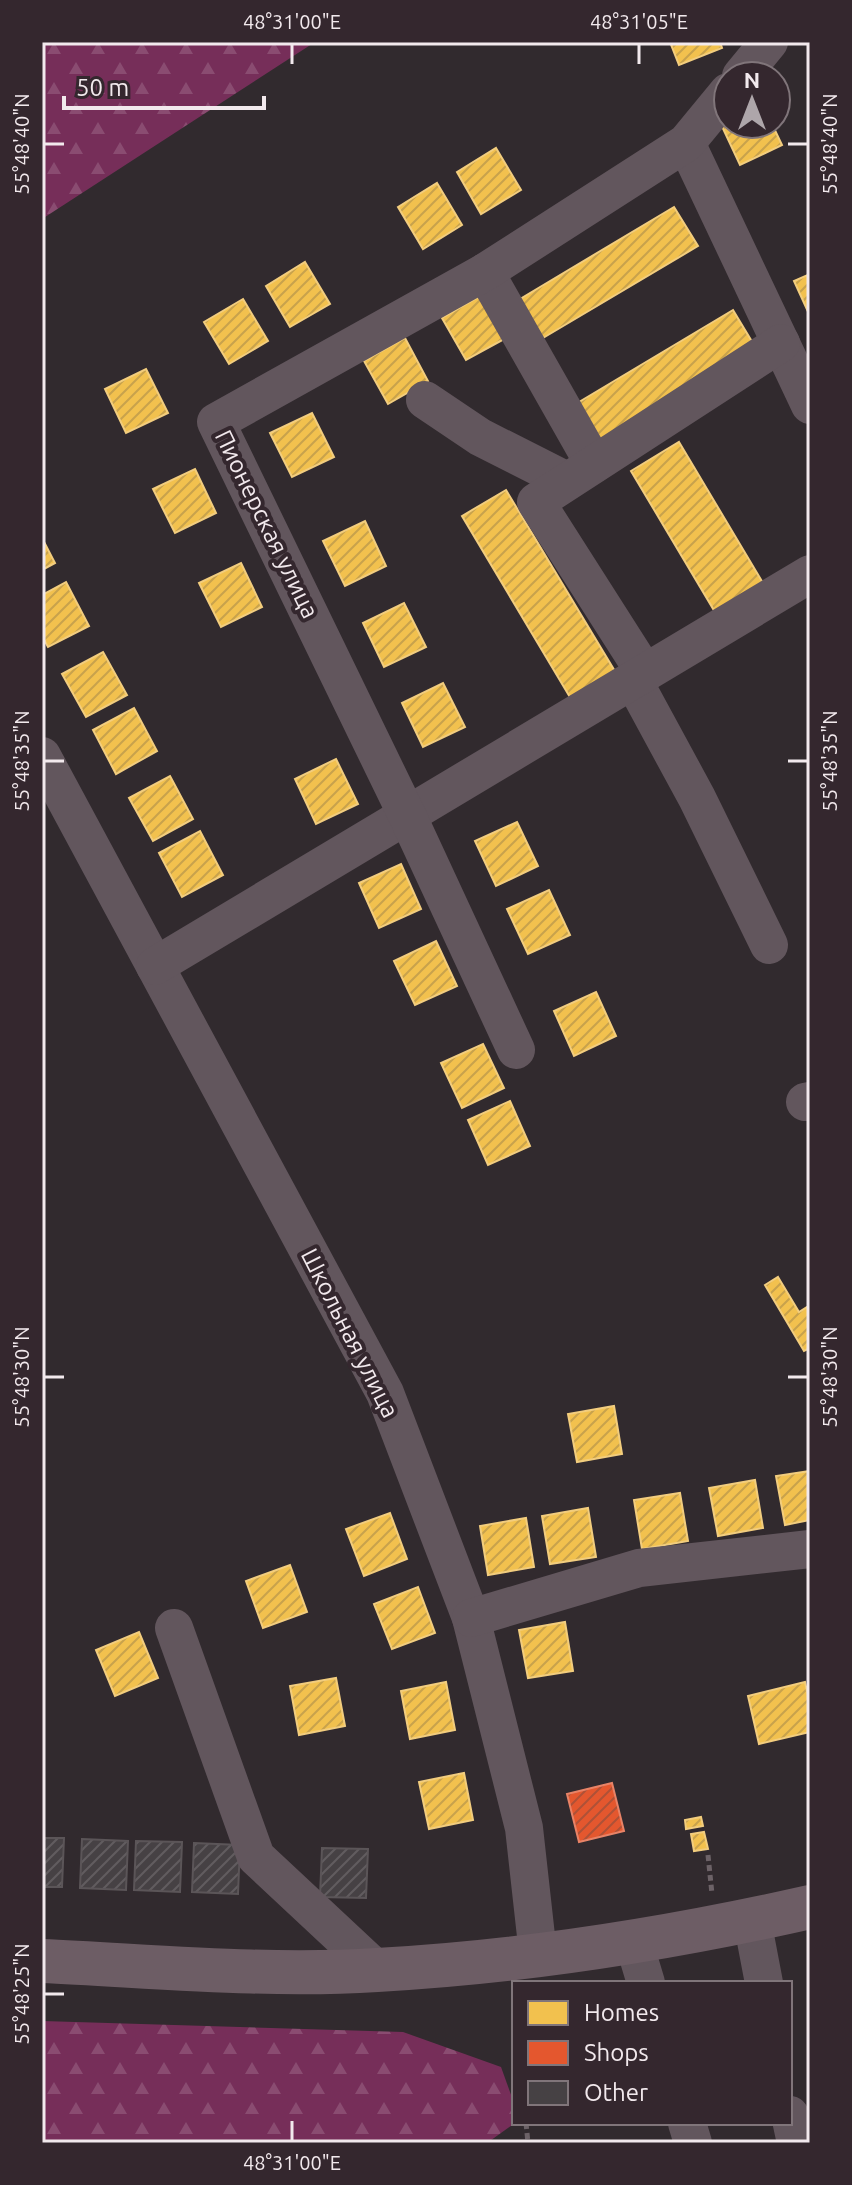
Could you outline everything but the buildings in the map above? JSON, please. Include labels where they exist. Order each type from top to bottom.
[{"type":"main road","points":[[42,1961],[293,1972],[377,1970],[538,1954],[640,1963],[752,1920],[810,1907]]},
{"type":"street","points":[[754,60],[769,42]]},
{"type":"street","name":"Пионерская улица","points":[[516,1050],[407,815],[216,422],[485,272],[686,143],[712,111]]},
{"type":"street","points":[[686,143],[810,405]]},
{"type":"street","points":[[485,272],[581,473]]},
{"type":"street","points":[[769,945],[639,676],[536,502],[781,343]]},
{"type":"street","points":[[425,400],[480,437],[581,473]]},
{"type":"street","points":[[155,966],[810,574]]},
{"type":"street","name":"Школьная улица","points":[[42,756],[385,1393],[471,1618],[524,1828],[538,1954]]},
{"type":"street","points":[[471,1618],[639,1568],[810,1549]]},
{"type":"street","points":[[174,1628],[256,1857],[377,1970]]},
{"type":"street","points":[[752,1920],[764,1981]]},
{"type":"green space","points":[[42,42],[315,42],[42,219]]},
{"type":"green space","points":[[42,2021],[403,2032],[501,2067],[512,2097],[512,2125],[487,2143],[42,2143]]}]
